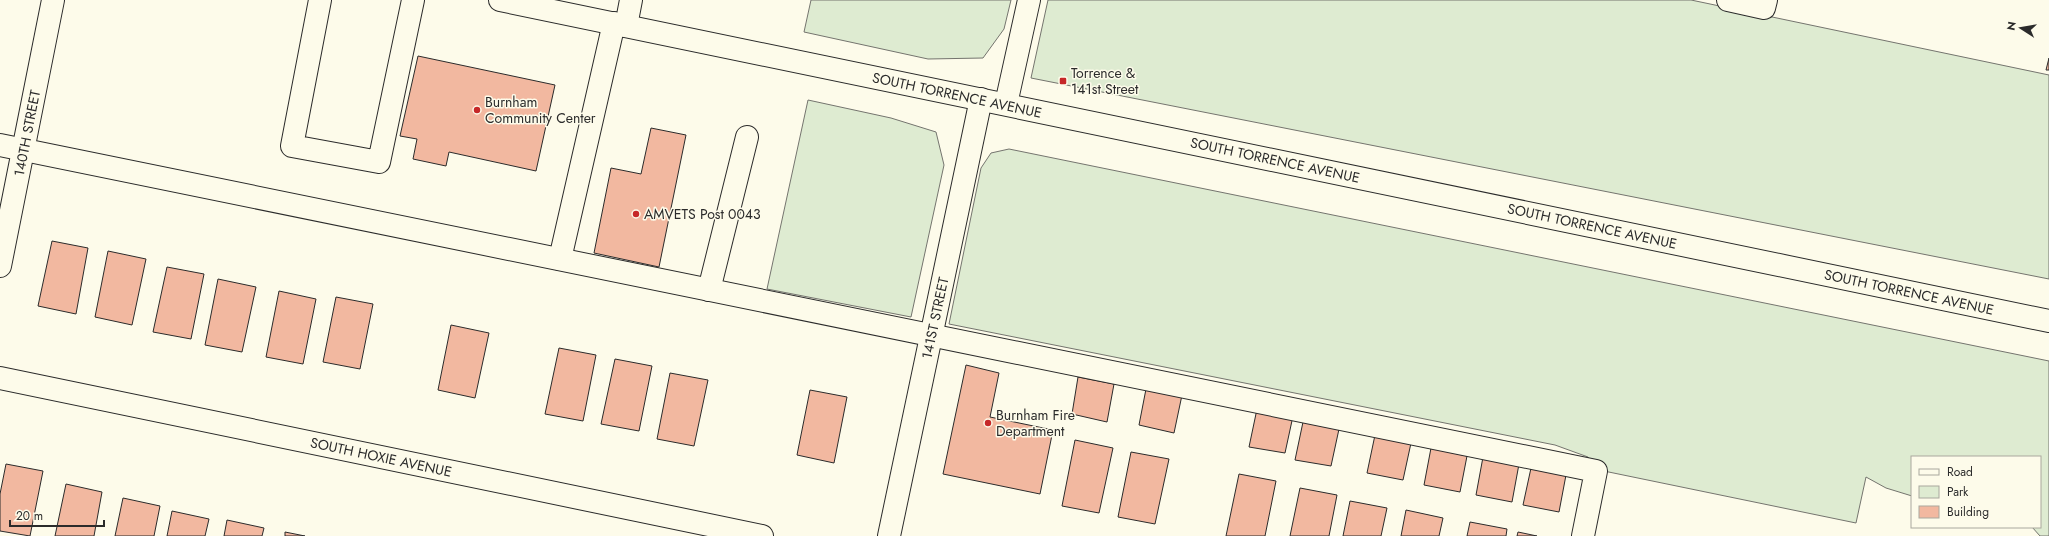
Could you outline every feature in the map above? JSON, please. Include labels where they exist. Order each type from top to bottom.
[{"type":"street","name":"140TH STREET","points":[[0,266],[53,0]]},
{"type":"street","points":[[320,0],[292,146],[379,162],[413,0]]},
{"type":"street","name":"SOUTH TORRENCE AVENUE","points":[[500,0],[2049,321]]},
{"type":"street","points":[[560,259],[620,25],[631,0]]},
{"type":"street","points":[[1006,104],[1029,0]]},
{"type":"street","points":[[1728,0],[1764,8],[1766,0]]},
{"type":"street","name":"141ST STREET","points":[[889,536],[981,100]]},
{"type":"street","points":[[709,290],[747,137]]},
{"type":"street","points":[[0,145],[1596,471],[1583,536]]},
{"type":"street","name":"SOUTH HOXIE AVENUE","points":[[0,378],[762,536]]},
{"type":"green space","points":[[811,0],[1011,0],[1004,29],[983,58],[928,59],[804,32]]},
{"type":"green space","points":[[1048,0],[1691,0],[2049,75],[2049,279],[1031,78]]},
{"type":"green space","points":[[808,100],[891,118],[936,132],[944,165],[911,317],[767,289]]},
{"type":"green space","points":[[1009,149],[2049,361],[2049,536],[2040,536],[2033,528],[2041,528],[2041,456],[1911,456],[1911,496],[1886,488],[1866,477],[1856,523],[1599,470],[1588,457],[1555,445],[949,324],[981,168],[991,153]]},
{"type":"building","name":"Burnham Community Center","points":[[418,56],[555,85],[536,171],[449,152],[446,166],[413,159],[417,139],[400,136]]},
{"type":"building","points":[[2049,58],[2049,70],[2046,70]]},
{"type":"building","name":"AMVETS Post 0043","points":[[651,128],[686,135],[659,267],[594,253],[611,168],[641,174]]},
{"type":"building","points":[[52,241],[88,248],[76,314],[38,306]]},
{"type":"building","points":[[108,251],[146,259],[132,325],[95,317]]},
{"type":"building","points":[[167,267],[204,274],[191,339],[153,332]]},
{"type":"building","points":[[218,279],[256,287],[242,352],[205,345]]},
{"type":"building","points":[[279,291],[316,299],[303,364],[266,357]]},
{"type":"building","points":[[336,297],[373,304],[360,369],[323,362]]},
{"type":"building","points":[[451,325],[489,333],[475,398],[438,390]]},
{"type":"building","points":[[559,348],[596,355],[583,421],[545,414]]},
{"type":"building","points":[[615,359],[652,366],[639,431],[601,424]]},
{"type":"building","name":"Burnham Fire Department","points":[[966,365],[999,373],[990,417],[1053,430],[1040,494],[943,474]]},
{"type":"building","points":[[670,373],[708,380],[694,446],[657,439]]},
{"type":"building","points":[[1078,377],[1114,384],[1107,422],[1072,414]]},
{"type":"building","points":[[1146,389],[1182,395],[1174,433],[1139,425]]},
{"type":"building","points":[[810,390],[847,397],[834,463],[797,455]]},
{"type":"building","points":[[1257,409],[1293,416],[1285,453],[1249,447]]},
{"type":"building","points":[[1303,422],[1339,429],[1331,466],[1295,460]]},
{"type":"building","points":[[1375,435],[1411,443],[1403,480],[1367,473]]},
{"type":"building","points":[[1075,440],[1113,448],[1099,513],[1062,506]]},
{"type":"building","points":[[1431,448],[1467,456],[1460,492],[1424,485]]},
{"type":"building","points":[[1131,452],[1169,459],[1155,524],[1118,517]]},
{"type":"building","points":[[1483,457],[1519,464],[1512,502],[1476,495]]},
{"type":"building","points":[[6,464],[43,471],[30,536],[0,531],[0,494]]},
{"type":"building","points":[[1531,468],[1566,475],[1559,512],[1523,505]]},
{"type":"building","points":[[1239,474],[1276,481],[1265,536],[1226,536]]},
{"type":"building","points":[[66,484],[102,492],[94,536],[55,536]]},
{"type":"building","points":[[1300,488],[1337,495],[1329,536],[1290,536]]},
{"type":"building","points":[[123,498],[160,506],[154,536],[115,536]]},
{"type":"building","points":[[1350,501],[1387,508],[1381,536],[1343,536]]},
{"type":"building","points":[[1406,510],[1443,518],[1439,536],[1401,536]]},
{"type":"building","points":[[172,511],[209,519],[205,536],[167,536]]},
{"type":"building","points":[[227,520],[264,528],[262,536],[224,536]]},
{"type":"building","points":[[1470,522],[1507,529],[1506,536],[1467,536]]},
{"type":"building","points":[[285,532],[305,536],[285,536]]},
{"type":"building","points":[[1518,532],[1537,536],[1517,536]]},
{"type":"place","name":"Torrence & 141st Street","points":[[1063,81]]},
{"type":"place","name":"Burnham Community Center","points":[[477,110]]},
{"type":"place","name":"AMVETS Post 0043","points":[[636,214]]},
{"type":"place","name":"Burnham Fire Department","points":[[988,423]]}]
